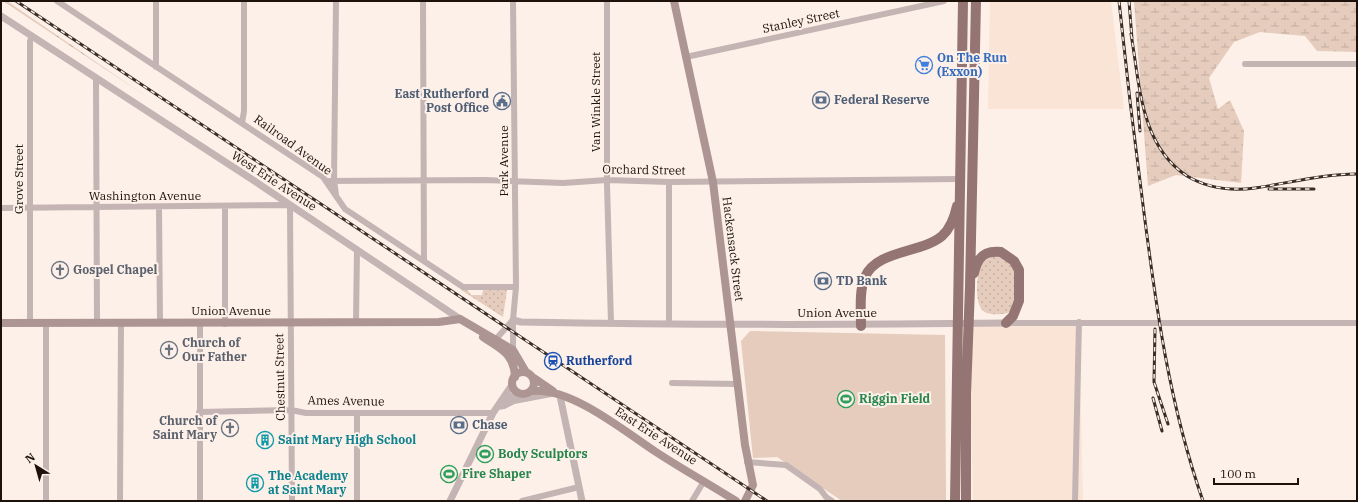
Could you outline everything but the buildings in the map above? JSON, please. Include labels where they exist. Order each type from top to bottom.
[{"type":"highway","points":[[955,501],[963,1]]},
{"type":"highway","points":[[966,501],[966,394],[970,287],[976,1]]},
{"type":"highway","points":[[861,326],[861,295],[865,276],[875,264],[888,257],[924,245],[943,235],[955,216],[960,192]]},
{"type":"highway","points":[[970,287],[976,263],[981,256],[989,253],[1001,252],[1014,261],[1019,270],[1019,301],[1013,316],[1006,323]]},
{"type":"main road","name":"Hackensack Street","points":[[674,1],[713,182],[747,462],[753,486],[745,501]]},
{"type":"main road","name":"Union Avenue","points":[[1,323],[225,324],[439,322],[460,319]]},
{"type":"main road","name":"West Erie Avenue","points":[[460,319],[496,339],[512,353],[526,372]]},
{"type":"main road","points":[[460,319],[512,353],[515,376],[512,385],[515,391],[526,395],[532,391],[535,385],[534,378],[526,372],[519,373],[515,376]]},
{"type":"main road","name":"East Erie Avenue","points":[[534,378],[560,396]]},
{"type":"main road","name":"East Erie Avenue","points":[[532,391],[541,390],[551,393],[591,409],[657,453],[736,501]]},
{"type":"street","name":"Railroad Avenue","points":[[57,1],[66,4],[156,67],[242,123],[326,181],[337,200],[345,209],[463,287],[516,287]]},
{"type":"street","points":[[156,1],[156,67]]},
{"type":"street","points":[[242,123],[244,111],[244,1]]},
{"type":"street","points":[[336,1],[334,180],[337,200]]},
{"type":"street","points":[[423,1],[424,261]]},
{"type":"street","name":"Park Avenue","points":[[512,353],[512,320],[516,287],[513,1]]},
{"type":"street","name":"Van Winkle Street","points":[[607,1],[608,180],[611,323]]},
{"type":"street","name":"Stanley Street","points":[[686,57],[944,1]]},
{"type":"street","name":"West Erie Avenue","points":[[1,16],[5,21],[32,36],[290,205],[460,319]]},
{"type":"street","name":"Grove Street","points":[[30,323],[30,42],[32,36]]},
{"type":"street","points":[[1245,64],[1357,64]]},
{"type":"street","points":[[96,78],[97,323]]},
{"type":"street","name":"Orchard Street","points":[[326,181],[515,180],[563,183],[608,180],[713,182],[961,179]]},
{"type":"street","points":[[669,182],[669,323]]},
{"type":"street","name":"Washington Avenue","points":[[1,208],[225,207],[290,205]]},
{"type":"street","name":"Chestnut Street","points":[[290,205],[292,501]]},
{"type":"street","points":[[159,207],[160,323]]},
{"type":"street","points":[[225,207],[225,324]]},
{"type":"street","points":[[356,322],[357,250]]},
{"type":"street","points":[[496,339],[512,320]]},
{"type":"street","name":"Union Avenue","points":[[512,320],[521,322],[731,323],[861,326],[1078,322],[1357,323]]},
{"type":"street","points":[[1076,501],[1078,322]]},
{"type":"street","points":[[46,323],[46,501]]},
{"type":"street","points":[[120,501],[121,323]]},
{"type":"street","points":[[200,323],[200,501]]},
{"type":"street","points":[[672,383],[738,384]]},
{"type":"street","points":[[450,501],[496,411],[512,385]]},
{"type":"street","points":[[496,411],[514,401],[551,393]]},
{"type":"street","points":[[496,411],[514,396],[520,394]]},
{"type":"street","points":[[560,396],[582,501]]},
{"type":"street","name":"Ames Avenue","points":[[199,412],[291,410],[306,413],[496,411]]},
{"type":"street","points":[[357,413],[357,501]]},
{"type":"street","points":[[747,462],[786,465],[820,489],[826,497],[832,501]]},
{"type":"street","points":[[692,501],[704,481]]},
{"type":"street","points":[[522,501],[579,487]]},
{"type":"shaded area","points":[[990,1],[1111,1],[1124,109],[988,109]]},
{"type":"shaded area","points":[[1079,322],[1083,501],[973,501],[969,324]]},
{"type":"green space","points":[[3,1],[7,1],[150,99]]},
{"type":"green space","points":[[1134,1],[1357,1],[1357,52],[1317,51],[1305,36],[1260,32],[1234,42],[1209,78],[1218,109],[1230,100],[1244,131],[1241,183],[1176,175],[1148,186]]},
{"type":"green space","points":[[994,256],[1009,261],[1013,265],[1015,272],[1016,290],[1013,308],[1011,311],[1003,314],[990,314],[983,311],[978,300],[977,284],[980,269],[984,261]]},
{"type":"green space","points":[[467,289],[471,295],[482,295],[483,290],[507,290],[503,317],[461,290]]},
{"type":"green space","name":"Riggin Field","points":[[750,331],[945,335],[946,501],[842,501],[777,457],[753,458],[741,341]]},
{"type":"railway","points":[[16,1],[767,501]]},
{"type":"railway","points":[[1119,1],[1136,154],[1165,355],[1181,428],[1203,501]]},
{"type":"railway","points":[[1129,1],[1132,39]]},
{"type":"railway","points":[[1131,34],[1140,93],[1151,131],[1160,148],[1171,163],[1187,176],[1220,188],[1246,189],[1331,175],[1357,174]]},
{"type":"railway","points":[[1137,93],[1140,131]]},
{"type":"railway","points":[[1269,189],[1314,189]]},
{"type":"railway","points":[[1155,329],[1154,382],[1168,424]]},
{"type":"railway","points":[[1153,398],[1162,431]]},
{"type":"place","name":"On The Run (Exxon)","points":[[924,65]]},
{"type":"place","name":"Federal Reserve","points":[[821,100]]},
{"type":"place","name":"East Rutherford Post Office","points":[[502,101]]},
{"type":"place","name":"Gospel Chapel","points":[[60,270]]},
{"type":"place","name":"TD Bank","points":[[823,281]]},
{"type":"place","name":"Church of Our Father","points":[[169,350]]},
{"type":"place","name":"Rutherford","points":[[553,361]]},
{"type":"place","name":"Riggin Field","points":[[846,399]]},
{"type":"place","name":"Chase","points":[[459,425]]},
{"type":"place","name":"Church of Saint Mary","points":[[230,428]]},
{"type":"place","name":"Saint Mary High School","points":[[265,440]]},
{"type":"place","name":"Body Sculptors","points":[[485,454]]},
{"type":"place","name":"Fire Shaper","points":[[449,474]]},
{"type":"place","name":"The Academy at Saint Mary","points":[[255,483]]}]
